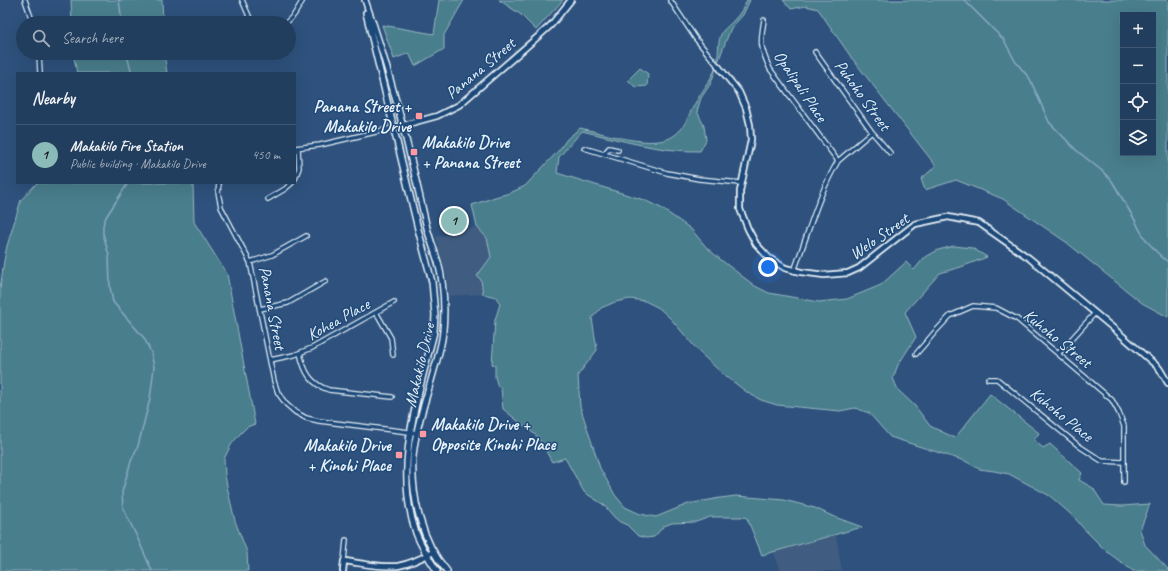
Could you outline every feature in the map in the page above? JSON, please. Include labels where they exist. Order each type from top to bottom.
[{"type":"main road","name":"Makakilo Drive","points":[[364,0],[376,31],[403,126],[427,227],[442,280],[444,316],[443,333],[417,433],[413,457],[415,495],[419,513],[433,552],[446,571]]},
{"type":"main road","name":"Makakilo Drive","points":[[364,0],[432,282],[435,315],[434,332],[410,432],[406,475],[407,495],[417,534],[437,571]]},
{"type":"main road","points":[[418,229],[427,227]]},
{"type":"street","points":[[25,0],[31,16]]},
{"type":"street","points":[[242,0],[249,16]]},
{"type":"street","points":[[293,16],[303,0]]},
{"type":"street","name":"Panana Street","points":[[297,148],[320,146],[403,126],[437,116],[459,105],[551,25],[571,0]]},
{"type":"street","name":"Welo Street","points":[[670,0],[696,39],[739,92],[746,108],[750,125],[751,140],[741,183],[740,209],[756,244],[769,258],[785,268],[794,271],[824,275],[848,273],[859,268],[915,224],[948,217],[979,223],[1029,258],[1160,368],[1168,383]]},
{"type":"street","name":"Opalipali Place","points":[[764,20],[760,43],[770,69],[838,161]]},
{"type":"street","name":"Puhoho Street","points":[[815,52],[872,132],[890,153]]},
{"type":"street","points":[[39,60],[40,72]]},
{"type":"street","points":[[794,271],[823,188],[838,161],[872,132]]},
{"type":"street","points":[[296,176],[299,168],[297,148]]},
{"type":"street","points":[[584,148],[667,173],[698,179],[741,183]]},
{"type":"street","points":[[604,154],[609,148],[618,150]]},
{"type":"street","name":"Panana Street","points":[[219,184],[218,192],[221,207],[250,262],[276,387],[286,404],[301,415],[319,421],[417,433]]},
{"type":"street","points":[[268,199],[291,184]]},
{"type":"street","points":[[250,262],[275,253],[306,236]]},
{"type":"street","points":[[260,309],[288,303],[326,282]]},
{"type":"street","name":"Kohea Place","points":[[270,360],[300,353],[320,344],[394,302]]},
{"type":"street","name":"Kuhoho Street","points":[[916,354],[950,316],[973,306],[996,308],[1016,319],[1112,400],[1124,426],[1124,482]]},
{"type":"street","points":[[376,312],[391,338],[393,355]]},
{"type":"street","points":[[1058,354],[1095,313]]},
{"type":"street","points":[[300,353],[307,374],[321,387],[329,390],[392,397]]},
{"type":"street","name":"Kuhoho Place","points":[[988,379],[997,379],[1079,446],[1102,461],[1123,462]]},
{"type":"street","points":[[343,571],[346,540]]},
{"type":"street","points":[[344,561],[388,566],[399,565],[416,561],[433,552]]},
{"type":"street","points":[[399,565],[402,571]]},
{"type":"shaded area","points":[[477,227],[487,238],[491,257],[477,276],[481,280],[483,294],[449,296],[447,278],[436,237]]},
{"type":"shaded area","points":[[836,535],[842,571],[780,571],[773,551]]},
{"type":"green space","points":[[71,0],[162,0],[163,16],[72,16]]},
{"type":"green space","points":[[439,0],[464,0],[444,35],[444,49],[415,66],[409,53],[394,59],[382,25],[434,34]]},
{"type":"green space","points":[[499,0],[563,0],[536,30],[520,14]]},
{"type":"green space","points":[[747,0],[750,0],[743,15],[731,28],[711,83],[701,98],[697,111],[704,126],[706,140],[700,151],[670,150],[625,142],[582,131],[559,157],[557,173],[644,200],[661,208],[691,229],[707,248],[721,260],[755,286],[769,293],[819,302],[847,299],[881,285],[906,262],[914,270],[924,258],[938,250],[954,246],[972,248],[987,257],[940,273],[905,312],[916,337],[898,365],[893,378],[898,390],[915,406],[930,426],[955,438],[990,394],[1039,433],[1034,440],[1043,448],[1050,444],[1082,473],[1079,480],[1093,488],[1104,505],[1122,506],[1150,504],[1140,530],[1145,545],[1168,569],[1168,571],[1133,571],[1106,551],[1074,517],[1050,496],[1009,474],[979,469],[965,461],[890,437],[869,413],[855,408],[840,411],[777,405],[761,400],[748,393],[723,374],[700,353],[671,319],[659,308],[645,301],[630,299],[615,302],[601,308],[592,318],[597,350],[578,375],[580,406],[600,468],[615,495],[625,507],[640,514],[656,517],[688,504],[720,498],[736,496],[784,500],[815,508],[862,527],[762,555],[747,518],[743,517],[710,517],[696,522],[672,523],[664,526],[654,537],[646,538],[638,536],[627,525],[614,517],[604,505],[584,492],[565,458],[552,462],[538,437],[503,409],[501,387],[498,387],[495,377],[495,365],[492,364],[495,320],[500,304],[496,297],[483,294],[481,280],[477,276],[491,257],[487,238],[477,227],[472,205],[510,193],[525,186],[559,150],[567,139],[580,128],[615,137],[642,141],[666,139],[675,135],[685,123],[714,73],[721,35],[738,15]]},
{"type":"green space","points":[[783,0],[1168,0],[1168,317],[1142,303],[1066,242],[1003,199],[956,180],[925,190],[921,179],[936,166],[851,57],[818,9],[806,6],[791,9]]},
{"type":"green space","points":[[74,60],[165,60],[167,72],[77,72]]},
{"type":"green space","points":[[640,68],[648,74],[647,86],[635,87],[628,80]]},
{"type":"green space","points":[[36,184],[193,184],[194,222],[227,274],[255,424],[247,427],[240,434],[231,445],[224,459],[225,475],[235,521],[247,552],[248,571],[0,571],[0,288],[7,246],[21,200]]},
{"type":"waterway","points":[[119,0],[121,16]]},
{"type":"waterway","points":[[964,0],[1004,40],[1015,61],[1030,79],[1049,122],[1076,150],[1112,181],[1145,239],[1158,254],[1168,262]]},
{"type":"waterway","points":[[128,60],[132,72]]},
{"type":"waterway","points":[[127,184],[106,217],[103,225],[103,233],[109,256],[110,287],[113,302],[144,338],[151,352],[154,367],[150,399],[138,446],[131,461],[122,492],[123,508],[152,571]]},
{"type":"place","name":"Panana Street + Makakilo Drive","points":[[419,116]]},
{"type":"place","name":"Makakilo Drive + Panana Street","points":[[414,152]]},
{"type":"place","name":"Makakilo Fire Station","points":[[454,221]]},
{"type":"place","name":"Makakilo Drive + Opposite Kinohi Place","points":[[423,434]]},
{"type":"place","name":"Makakilo Drive + Kinohi Place","points":[[399,455]]}]
